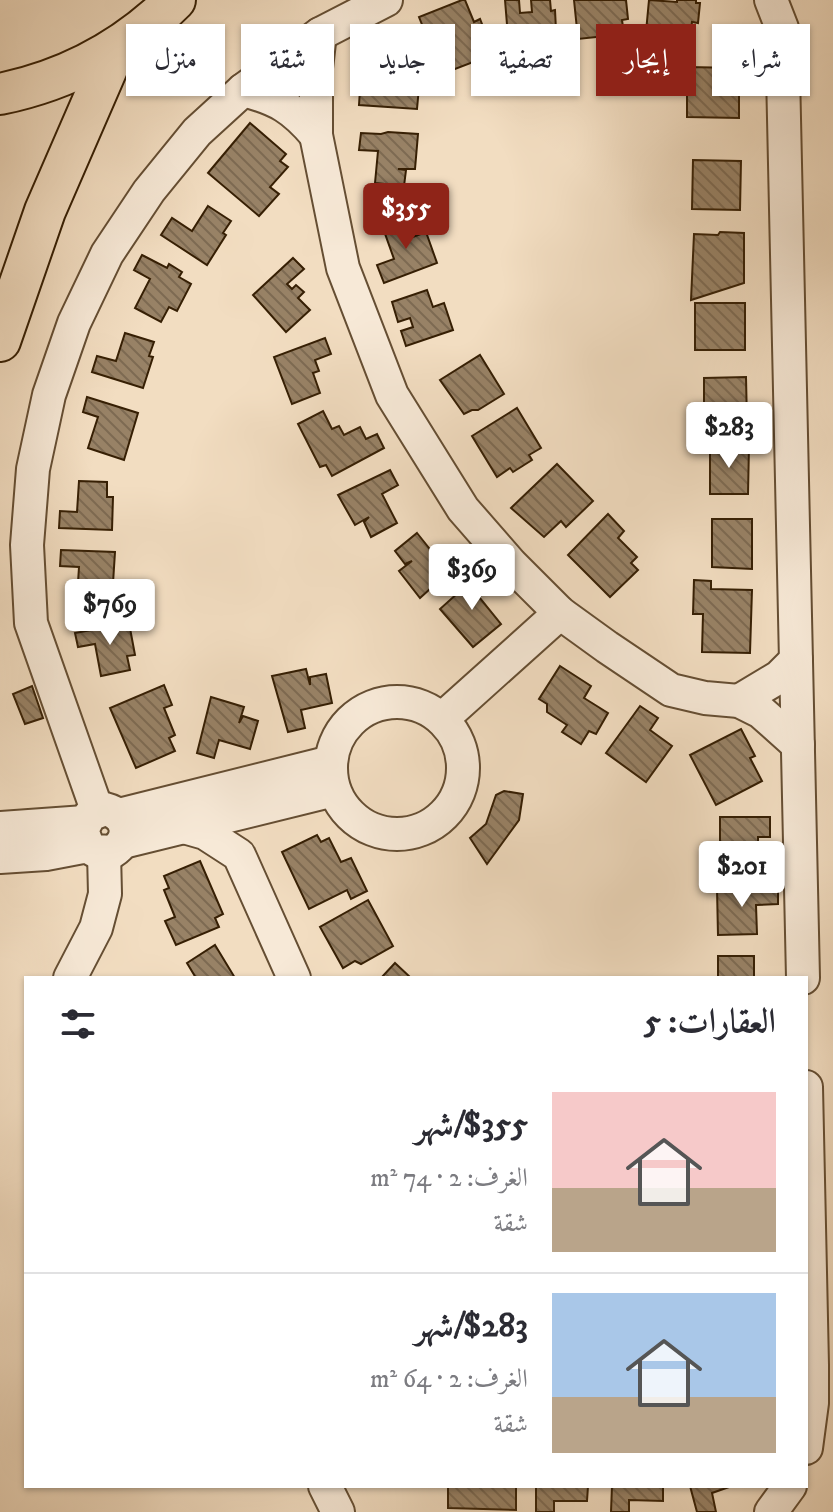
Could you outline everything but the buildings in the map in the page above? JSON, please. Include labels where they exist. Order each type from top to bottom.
[{"type":"main road","points":[[0,94],[30,88],[74,72],[115,50],[164,11],[188,0]]},
{"type":"main road","points":[[0,341],[45,211],[115,50]]},
{"type":"street","points":[[334,27],[386,0]]},
{"type":"street","points":[[771,0],[782,28],[803,976]]},
{"type":"street","points":[[71,976],[96,928],[105,894],[103,831],[31,623],[27,545],[33,469],[49,395],[69,337],[107,254],[168,167],[197,132],[241,92]]},
{"type":"street","points":[[268,96],[297,112],[316,135]]},
{"type":"street","points":[[316,96],[316,135],[343,268],[392,395],[463,509],[511,564],[560,613],[671,690],[705,698],[739,701],[761,712],[798,745]]},
{"type":"street","points":[[442,719],[560,613]]},
{"type":"street","points":[[739,701],[769,684],[796,660]]},
{"type":"street","points":[[391,702],[409,703],[427,709],[442,719],[456,738],[462,755],[463,774],[454,800],[436,822],[406,834],[374,830],[357,821],[343,807],[332,776],[335,744],[344,728],[357,715],[373,706],[391,702]]},
{"type":"street","points":[[184,827],[223,803],[261,808],[332,776]]},
{"type":"street","points":[[0,857],[46,854],[103,831],[332,776]]},
{"type":"street","points":[[239,855],[248,830],[261,808]]},
{"type":"street","points":[[0,828],[103,831],[184,827],[214,837],[239,855],[293,976]]},
{"type":"street","points":[[808,1242],[812,1403],[808,1433]]},
{"type":"street","points":[[326,1488],[338,1512]]},
{"type":"street","points":[[771,1512],[789,1488]]}]
